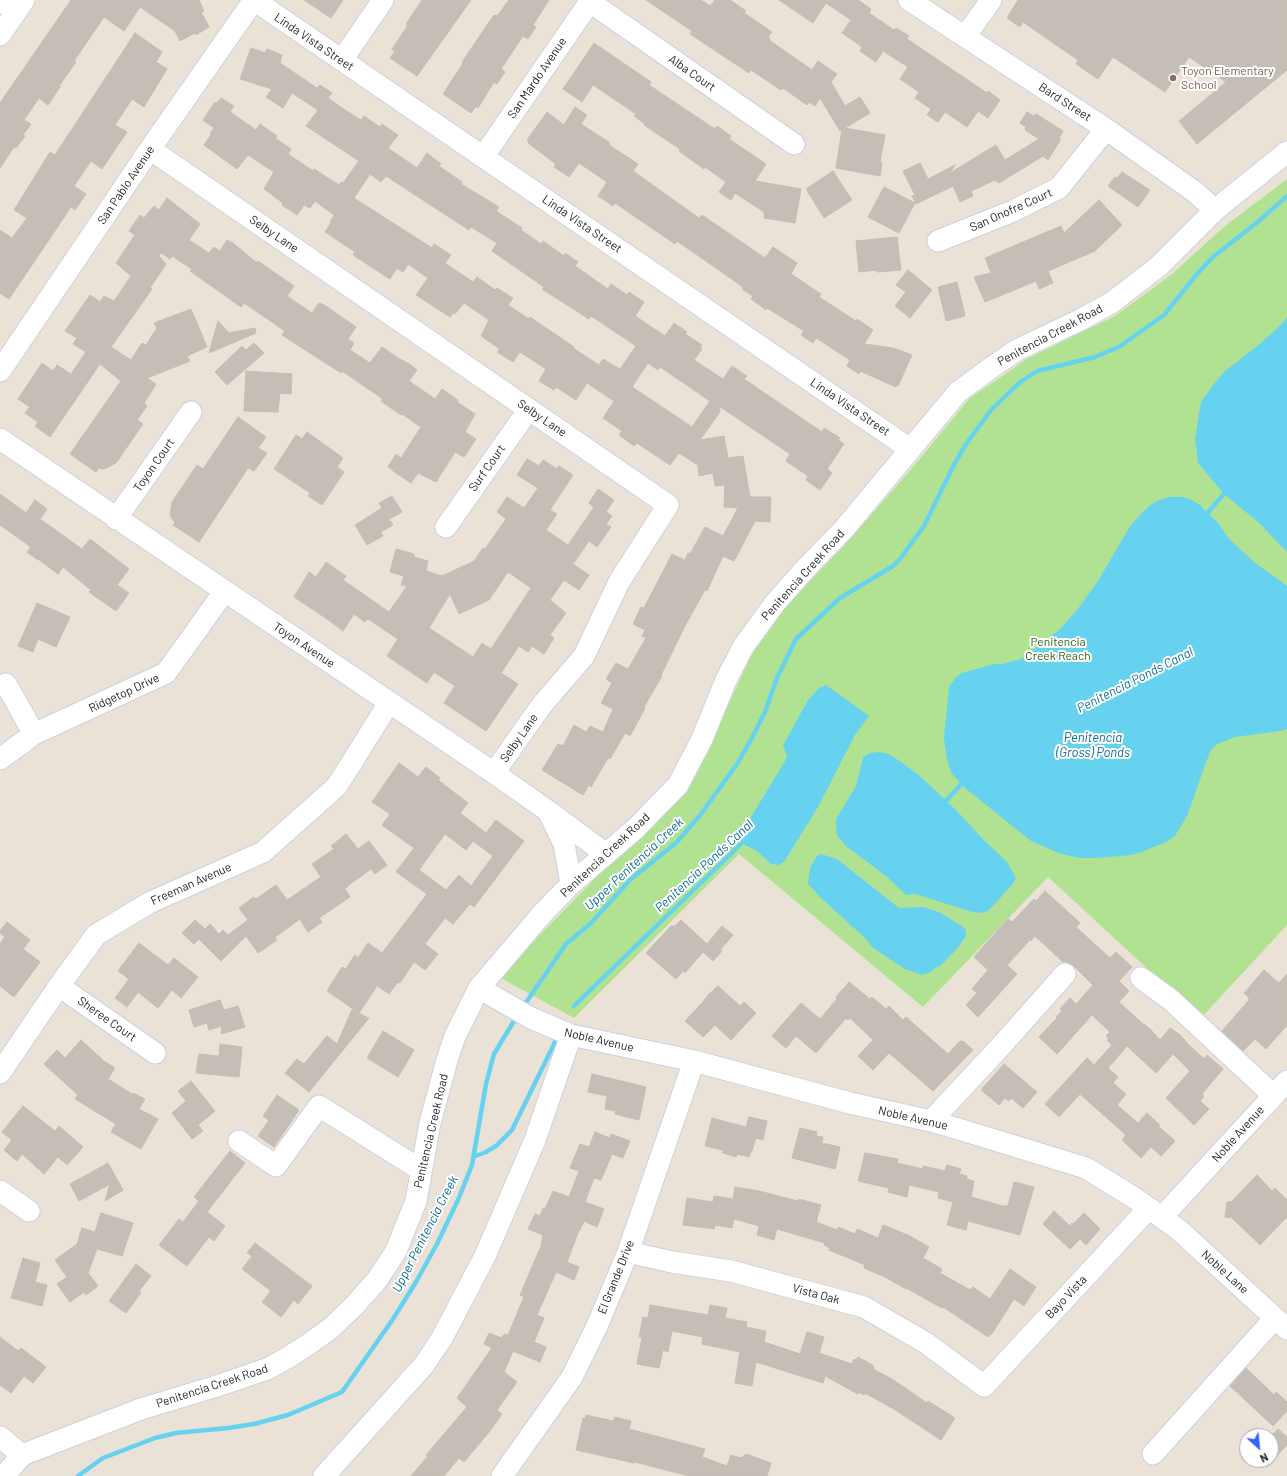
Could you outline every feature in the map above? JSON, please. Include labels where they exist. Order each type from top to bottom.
[{"type":"street","name":"Linda Vista Street","points":[[254,0],[910,449]]},
{"type":"street","name":"San Pablo Avenue","points":[[0,371],[150,148],[254,0]]},
{"type":"street","points":[[342,60],[383,0]]},
{"type":"street","name":"Bard Street","points":[[909,0],[1106,129],[1196,192],[1215,210]]},
{"type":"street","points":[[965,37],[991,0]]},
{"type":"street","name":"Alba Court","points":[[590,1],[794,144]]},
{"type":"street","name":"San Mardo Avenue","points":[[483,157],[590,1]]},
{"type":"street","points":[[0,35],[13,4]]},
{"type":"street","name":"San Onofre Court","points":[[938,242],[1013,211],[1059,188],[1106,129]]},
{"type":"street","name":"Selby Lane","points":[[150,148],[668,505],[619,582],[584,656],[541,706],[494,773]]},
{"type":"street","name":"Penitencia Creek Road","points":[[4,1476],[22,1455],[141,1409],[267,1369],[288,1358],[331,1328],[354,1306],[377,1280],[396,1251],[416,1201],[430,1124],[447,1060],[455,1036],[479,988],[542,914],[572,884],[635,829],[678,784],[702,739],[726,680],[743,647],[776,603],[807,566],[844,529],[958,392],[992,366],[1017,350],[1082,319],[1111,303],[1159,266],[1215,210],[1287,152]]},
{"type":"street","name":"Surf Court","points":[[446,527],[529,409]]},
{"type":"street","name":"Toyon Court","points":[[116,519],[191,412]]},
{"type":"street","name":"Toyon Avenue","points":[[0,439],[116,519],[172,555],[224,592],[494,773],[606,854]]},
{"type":"street","name":"Ridgetop Drive","points":[[0,759],[34,734],[166,673],[224,592]]},
{"type":"street","points":[[6,684],[34,734]]},
{"type":"street","name":"Freeman Avenue","points":[[0,1073],[59,986],[96,935],[149,903],[263,852],[337,786],[389,703]]},
{"type":"street","points":[[548,811],[564,844],[572,884]]},
{"type":"street","points":[[931,1121],[1066,974]]},
{"type":"street","points":[[1141,978],[1171,1000],[1280,1088]]},
{"type":"street","name":"Sheree Court","points":[[59,986],[155,1053]]},
{"type":"street","name":"Noble Avenue","points":[[479,988],[531,1018],[571,1035],[694,1060],[850,1103],[931,1121],[1086,1168],[1155,1213],[1280,1088]]},
{"type":"street","points":[[324,1476],[424,1365],[442,1338],[485,1256],[529,1154],[571,1035]]},
{"type":"street","name":"El Grande Drive","points":[[502,1476],[572,1377],[597,1326],[628,1252],[694,1060]]},
{"type":"street","points":[[239,1141],[276,1166],[319,1106],[421,1170]]},
{"type":"street","points":[[0,1191],[29,1211]]},
{"type":"street","name":"Noble Lane","points":[[1155,1213],[1179,1230],[1281,1324]]},
{"type":"street","name":"Bayo Vista","points":[[984,1386],[1155,1213]]},
{"type":"street","name":"Vista Oak","points":[[628,1252],[672,1262],[731,1271],[864,1307],[926,1343],[984,1386]]},
{"type":"street","points":[[1153,1454],[1281,1324]]},
{"type":"street","points":[[0,1437],[22,1455]]},
{"type":"green space","name":"Penitencia Creek Reach","points":[[1287,179],[1287,925],[1201,1018],[1048,877],[923,1007],[739,854],[574,1018],[499,977],[614,859],[709,747],[755,647],[782,610],[844,546],[913,467],[969,399],[1027,359],[1115,316],[1172,274],[1225,226]]},
{"type":"water","points":[[1287,317],[1287,552],[1258,522],[1224,494],[1198,463],[1195,439],[1201,402],[1213,385],[1225,371],[1261,343],[1284,322]]},
{"type":"water","name":"Penitencia (Gross) Ponds","points":[[1169,497],[1183,497],[1200,505],[1219,524],[1228,538],[1254,562],[1287,586],[1287,729],[1235,737],[1217,744],[1211,750],[1206,762],[1188,814],[1175,836],[1166,842],[1131,855],[1080,858],[1061,854],[1031,841],[965,788],[952,774],[947,760],[944,738],[949,687],[956,677],[962,673],[994,664],[1002,664],[1021,659],[1059,630],[1077,610],[1098,581],[1130,526],[1149,506],[1157,501]]},
{"type":"water","points":[[826,685],[869,716],[855,735],[818,807],[784,862],[778,865],[771,864],[757,851],[741,843],[740,840],[750,831],[751,817],[785,761],[787,756],[783,745],[808,700],[819,688]]},
{"type":"water","points":[[879,752],[888,754],[900,761],[920,776],[1007,862],[1016,878],[1012,885],[988,911],[980,913],[972,912],[915,894],[906,895],[887,877],[846,846],[838,837],[836,819],[856,786],[863,757],[870,753]]},
{"type":"water","points":[[821,854],[837,859],[899,908],[923,907],[939,912],[963,927],[966,930],[966,936],[957,949],[940,966],[931,972],[922,975],[905,969],[873,948],[865,938],[808,884],[810,868],[817,856]]},
{"type":"building","points":[[71,0],[199,0],[204,11],[201,12],[209,27],[196,35],[195,33],[180,41],[175,31],[140,7],[124,31],[104,17],[74,61],[76,62],[48,105],[39,98],[24,120],[31,124],[23,135],[25,136],[16,148],[14,147],[0,168],[0,103]]},
{"type":"building","points":[[304,0],[343,0],[331,18]]},
{"type":"building","points":[[422,0],[471,0],[417,76],[390,58],[395,51],[392,49]]},
{"type":"building","points":[[509,0],[549,0],[533,25],[536,27],[528,39],[523,36],[501,69],[505,72],[497,84],[494,82],[478,108],[476,106],[471,113],[443,94],[463,63],[462,62],[494,15],[497,16]]},
{"type":"building","points":[[646,0],[701,0],[710,6],[715,0],[730,0],[746,11],[744,13],[772,32],[768,37],[770,39],[769,40],[812,70],[818,61],[837,74],[831,82],[845,106],[860,97],[870,113],[845,128],[885,135],[880,162],[882,162],[880,176],[836,168],[842,129],[840,131],[820,98],[815,106],[809,102],[807,105],[783,88],[781,90],[751,70],[749,73],[690,34],[692,31]]},
{"type":"building","points":[[779,0],[858,0],[871,9],[869,13],[894,30],[896,28],[909,36],[907,39],[987,93],[988,91],[1000,100],[988,118],[978,111],[967,127],[945,112],[938,122],[927,115],[931,109],[915,98],[919,92],[900,79],[908,67],[883,51],[876,62],[860,51],[862,47],[842,33],[851,20],[826,3],[813,23]]},
{"type":"building","points":[[1018,0],[1287,0],[1287,70],[1197,144],[1179,121],[1226,82],[1189,57],[1165,92],[1113,57],[1098,79],[1076,64],[1078,60],[1023,22],[1020,27],[1007,18]]},
{"type":"building","points":[[135,33],[162,52],[156,62],[167,69],[144,107],[132,99],[115,125],[127,132],[102,169],[91,161],[74,186],[86,194],[75,210],[71,207],[9,299],[0,293],[0,230],[12,238],[27,218],[14,210],[50,152],[55,155]]},
{"type":"building","points":[[594,43],[651,82],[649,85],[715,129],[717,126],[731,136],[729,139],[766,164],[755,181],[801,189],[795,223],[764,218],[764,212],[735,193],[731,200],[719,192],[726,182],[705,167],[704,169],[679,151],[680,149],[644,125],[645,124],[634,116],[636,114],[593,85],[582,102],[563,89]]},
{"type":"building","points":[[251,48],[265,53],[267,49],[282,55],[280,63],[317,88],[320,85],[332,93],[328,98],[348,112],[361,120],[364,116],[380,127],[382,124],[398,135],[388,148],[417,168],[427,153],[441,164],[439,166],[462,182],[461,184],[499,207],[496,211],[522,228],[521,230],[541,244],[543,241],[564,256],[565,253],[578,262],[575,266],[608,289],[611,284],[627,295],[629,292],[644,302],[635,316],[665,336],[674,323],[687,332],[685,334],[702,345],[700,348],[702,349],[694,360],[723,379],[732,366],[747,376],[744,379],[822,432],[824,428],[840,438],[838,440],[844,444],[827,469],[832,473],[820,490],[806,480],[808,476],[786,461],[790,454],[719,406],[720,412],[700,440],[724,436],[728,458],[743,456],[750,497],[771,497],[770,522],[755,521],[734,561],[723,556],[707,591],[705,590],[686,624],[661,675],[662,676],[644,707],[645,708],[630,736],[625,733],[610,759],[608,758],[591,787],[589,785],[583,795],[542,770],[558,744],[563,746],[574,725],[586,732],[590,726],[603,732],[613,709],[601,703],[612,683],[606,679],[616,663],[628,669],[646,638],[642,636],[645,630],[633,624],[641,607],[644,608],[672,554],[685,560],[705,527],[723,536],[738,508],[724,507],[725,485],[715,486],[713,473],[699,476],[698,465],[679,453],[670,465],[637,443],[634,446],[619,435],[622,431],[603,418],[614,401],[587,383],[576,400],[556,387],[554,390],[539,381],[546,369],[520,352],[513,362],[497,352],[500,349],[481,336],[489,320],[464,303],[455,314],[453,313],[450,317],[416,295],[428,278],[408,264],[403,272],[397,268],[390,279],[353,255],[355,252],[325,232],[334,215],[315,201],[310,208],[304,205],[297,215],[282,205],[283,203],[264,189],[274,172],[248,155],[237,169],[204,145],[214,128],[203,120],[215,102],[217,103],[221,98],[234,106],[230,112],[256,130],[260,124],[277,136],[275,138],[291,149],[288,154],[313,171],[314,169],[339,185],[341,182],[343,183],[359,161],[306,126],[318,110],[292,93],[283,108],[266,97],[272,89],[240,79]],"holes":[[[370,174],[381,182],[386,176],[469,230],[471,227],[497,243],[492,251],[544,287],[542,289],[589,319],[591,316],[636,346],[621,368],[620,369],[603,359],[599,365],[530,317],[529,319],[508,305],[513,298],[497,288],[495,290],[477,277],[473,282],[445,263],[451,255],[434,244],[432,248],[354,198]],[[648,363],[658,370],[660,367],[710,401],[692,427],[632,387]]]},
{"type":"building","points":[[575,107],[587,115],[581,124],[638,164],[633,171],[699,218],[702,215],[765,258],[773,247],[797,263],[791,274],[821,294],[819,297],[873,330],[864,344],[893,348],[912,355],[898,386],[897,385],[896,387],[860,371],[859,374],[847,366],[850,360],[816,338],[813,343],[801,335],[804,331],[767,308],[766,310],[751,299],[753,296],[742,289],[743,287],[677,241],[675,244],[615,203],[613,206],[598,196],[607,182],[579,163],[569,177],[554,167],[556,164],[528,143],[529,141],[527,140],[547,112],[564,125]]},
{"type":"building","points":[[1027,112],[1034,116],[1036,114],[1063,131],[1059,138],[1061,139],[1048,160],[1043,156],[999,183],[995,180],[971,191],[973,196],[960,202],[953,186],[916,204],[912,196],[915,195],[903,171],[920,163],[928,179],[955,165],[950,173],[996,145],[1005,160],[1039,139],[1025,130],[1026,127],[1020,123]]},
{"type":"building","points":[[833,171],[852,200],[824,218],[806,189]]},
{"type":"building","points":[[1122,172],[1150,190],[1138,207],[1108,186],[1115,177],[1117,178]]},
{"type":"building","points":[[884,187],[915,203],[899,233],[868,217]]},
{"type":"building","points":[[167,198],[200,224],[189,240],[209,253],[214,247],[220,251],[227,240],[233,243],[257,263],[258,261],[294,286],[287,296],[312,313],[319,303],[326,306],[356,327],[348,339],[354,343],[350,350],[370,363],[382,347],[417,370],[409,381],[435,399],[442,389],[458,400],[457,402],[475,414],[465,432],[476,439],[464,457],[455,452],[436,482],[418,473],[411,483],[393,471],[388,467],[396,454],[401,458],[421,427],[381,401],[383,399],[342,371],[341,373],[282,335],[285,331],[244,303],[241,307],[190,271],[192,269],[172,256],[170,259],[161,253],[159,256],[166,264],[150,288],[152,289],[111,347],[131,360],[142,343],[146,345],[157,328],[154,323],[191,309],[207,347],[187,356],[190,361],[147,378],[156,384],[144,403],[147,406],[137,420],[143,424],[116,463],[104,469],[99,468],[96,472],[70,454],[121,381],[100,364],[50,437],[35,426],[38,422],[25,413],[30,407],[18,399],[42,363],[53,371],[57,365],[71,374],[86,352],[73,344],[77,338],[65,331],[90,295],[100,302],[104,296],[114,301],[131,276],[116,263],[135,235],[129,231],[140,215],[144,218],[154,206],[159,210]]},
{"type":"building","points":[[1099,200],[1122,225],[1095,251],[1048,271],[1053,283],[1039,289],[1036,281],[985,302],[974,277],[991,273],[985,258],[1061,226],[1064,233]]},
{"type":"building","points":[[897,237],[901,270],[859,272],[856,241]]},
{"type":"building","points":[[908,270],[932,290],[910,318],[895,306],[906,292],[896,285]]},
{"type":"building","points":[[957,282],[965,316],[946,321],[938,287]]},
{"type":"building","points":[[218,321],[229,333],[255,328],[256,333],[209,353]]},
{"type":"building","points":[[254,343],[264,353],[227,385],[215,372],[242,346],[246,350]]},
{"type":"building","points":[[246,371],[292,374],[291,394],[280,393],[278,412],[244,411]]},
{"type":"building","points":[[238,417],[266,437],[258,448],[267,453],[254,471],[248,468],[199,542],[173,525],[175,523],[170,515],[172,502],[197,465],[203,469]]},
{"type":"building","points":[[307,432],[343,458],[337,467],[344,472],[322,505],[308,496],[310,493],[274,469],[296,435],[302,439]]},
{"type":"building","points":[[527,459],[539,466],[543,460],[557,469],[559,466],[573,475],[550,510],[557,514],[546,530],[568,545],[594,507],[589,503],[598,489],[614,500],[606,512],[612,516],[606,524],[611,527],[597,547],[589,541],[573,564],[589,575],[579,590],[564,580],[550,600],[566,613],[550,635],[554,638],[544,654],[532,646],[528,652],[519,646],[501,673],[518,684],[486,731],[444,703],[455,686],[434,672],[427,683],[387,656],[398,639],[368,619],[365,622],[354,614],[343,631],[294,597],[309,572],[316,577],[326,562],[346,576],[343,580],[389,612],[407,586],[401,585],[404,576],[390,572],[396,549],[414,554],[414,557],[428,561],[426,571],[442,576],[474,561],[483,548],[485,549],[506,519],[497,512],[507,497],[524,508],[538,488],[517,475]],"holes":[[[508,572],[531,588],[491,649],[482,643],[473,657],[429,628],[450,594],[459,614],[489,600]]]},
{"type":"building","points":[[0,494],[26,513],[35,500],[47,509],[40,519],[82,549],[90,539],[129,569],[117,585],[129,593],[116,611],[89,592],[91,590],[63,567],[58,574],[27,552],[31,547],[0,525]]},
{"type":"building","points":[[392,496],[402,512],[389,519],[393,525],[381,532],[383,536],[367,545],[355,525],[382,508],[379,503]]},
{"type":"building","points":[[37,603],[70,617],[56,647],[38,639],[33,652],[18,646]]},
{"type":"building","points":[[399,763],[418,777],[426,767],[440,778],[438,780],[468,803],[460,813],[486,833],[496,820],[524,841],[474,907],[470,904],[453,924],[445,918],[425,944],[438,954],[425,970],[414,962],[400,983],[398,982],[389,994],[377,986],[359,1013],[327,991],[342,967],[346,969],[355,955],[358,958],[368,943],[382,953],[427,894],[396,872],[414,848],[382,825],[390,814],[372,802]],"holes":[[[445,834],[466,850],[473,841],[493,856],[471,886],[459,875],[446,890],[419,870]]]},
{"type":"building","points":[[346,834],[358,849],[369,841],[387,865],[375,874],[371,869],[349,885],[345,889],[350,897],[319,918],[322,922],[308,932],[300,919],[275,937],[277,940],[258,953],[246,936],[221,961],[199,939],[194,944],[182,933],[195,920],[205,929],[210,924],[219,934],[223,930],[228,935],[248,920],[239,908],[254,897],[256,899],[276,885],[287,900],[321,877],[312,864],[334,849],[331,846]]},
{"type":"building","points":[[1045,891],[1080,923],[1076,927],[1110,958],[1116,952],[1132,967],[1119,981],[1129,991],[1119,1002],[1151,1030],[1160,1040],[1170,1028],[1179,1034],[1204,1059],[1207,1055],[1223,1069],[1202,1094],[1204,1096],[1200,1101],[1209,1109],[1194,1125],[1166,1098],[1190,1071],[1173,1054],[1156,1073],[1127,1046],[1108,1068],[1118,1077],[1113,1083],[1126,1094],[1117,1105],[1138,1123],[1147,1113],[1160,1125],[1158,1126],[1175,1141],[1161,1156],[1151,1147],[1141,1158],[1122,1140],[1126,1135],[1080,1094],[1059,1117],[1045,1104],[1087,1058],[1094,1065],[1112,1045],[1107,1040],[1109,1039],[1106,1036],[1110,1032],[1092,1015],[1057,1054],[1039,1037],[1057,1018],[1056,1017],[1062,1011],[1060,1009],[1070,998],[1076,1004],[1093,985],[1073,965],[1068,962],[1063,962],[1035,936],[1007,965],[1017,974],[978,1017],[966,1005],[977,993],[972,989],[988,970],[974,957],[1008,919],[1012,922],[1034,899],[1036,901]]},
{"type":"building","points":[[681,920],[707,944],[722,926],[733,935],[713,961],[703,952],[685,973],[683,971],[676,979],[646,953],[671,926],[675,926]]},
{"type":"building","points":[[7,922],[30,940],[23,949],[40,962],[14,997],[0,986],[0,944],[5,937],[0,933],[0,931]]},
{"type":"building","points":[[139,943],[168,965],[174,958],[198,977],[181,998],[172,990],[158,1008],[138,992],[127,1007],[115,998],[129,979],[118,971]]},
{"type":"building","points":[[1264,970],[1279,983],[1287,974],[1287,1025],[1266,1049],[1255,1039],[1243,1051],[1222,1031],[1249,1000],[1244,993]]},
{"type":"building","points":[[849,982],[870,999],[872,997],[886,1009],[889,1006],[903,1020],[906,1017],[948,1054],[960,1041],[963,1041],[973,1050],[933,1091],[889,1053],[873,1070],[858,1056],[873,1040],[850,1018],[848,1020],[846,1018],[816,1053],[796,1036],[786,1048],[772,1036],[801,1003],[820,1019]]},
{"type":"building","points":[[718,986],[740,1006],[744,1002],[756,1013],[731,1040],[715,1025],[703,1037],[685,1021]]},
{"type":"building","points":[[220,1000],[224,1010],[238,1006],[245,1027],[221,1034],[222,1026],[209,1030],[207,1023],[194,1027],[189,1010]]},
{"type":"building","points":[[352,1010],[369,1018],[309,1092],[285,1073],[297,1059],[304,1064],[327,1036],[337,1044]]},
{"type":"building","points":[[383,1031],[414,1050],[398,1077],[367,1058]]},
{"type":"building","points":[[81,1040],[104,1061],[115,1068],[108,1079],[132,1094],[133,1093],[145,1099],[139,1109],[158,1119],[141,1149],[111,1132],[116,1124],[75,1099],[78,1095],[44,1064],[57,1050],[65,1058]]},
{"type":"building","points":[[220,1044],[242,1047],[239,1077],[196,1073],[199,1054],[219,1056]]},
{"type":"building","points":[[1004,1064],[1037,1092],[1023,1108],[1011,1098],[1009,1101],[1005,1098],[999,1105],[981,1090]]},
{"type":"building","points":[[592,1074],[646,1087],[639,1120],[615,1114],[616,1111],[605,1109],[607,1096],[588,1092]]},
{"type":"building","points":[[191,1081],[215,1111],[198,1125],[203,1131],[192,1139],[172,1113],[186,1101],[178,1091]]},
{"type":"building","points":[[277,1095],[299,1110],[274,1147],[258,1136],[269,1120],[263,1116]]},
{"type":"building","points":[[23,1106],[55,1131],[59,1126],[83,1147],[67,1165],[58,1157],[44,1174],[22,1154],[17,1161],[4,1150],[12,1140],[2,1132]]},
{"type":"building","points":[[749,1117],[767,1121],[763,1140],[756,1138],[749,1157],[737,1154],[736,1157],[723,1153],[723,1150],[705,1146],[712,1118],[746,1127]]},
{"type":"building","points":[[800,1128],[817,1132],[816,1136],[823,1137],[822,1143],[840,1147],[835,1169],[792,1158]]},
{"type":"building","points":[[595,1132],[610,1138],[611,1134],[630,1141],[623,1158],[612,1154],[601,1180],[594,1178],[585,1202],[604,1209],[597,1227],[584,1221],[579,1230],[567,1262],[579,1267],[574,1280],[556,1272],[537,1315],[544,1318],[534,1342],[546,1347],[540,1362],[513,1351],[504,1372],[517,1382],[497,1410],[502,1414],[490,1431],[464,1462],[459,1458],[444,1476],[411,1476],[428,1456],[426,1455],[467,1407],[457,1398],[492,1348],[484,1344],[489,1333],[502,1338],[504,1334],[508,1335],[524,1297],[520,1295],[541,1246],[543,1235],[528,1229],[535,1214],[540,1216],[543,1208],[545,1209],[553,1191],[569,1197],[579,1171],[570,1168],[580,1144],[589,1147]]},
{"type":"building","points":[[230,1151],[245,1163],[207,1212],[225,1226],[214,1241],[209,1237],[187,1266],[159,1245],[179,1219],[183,1222],[199,1201],[194,1197]]},
{"type":"building","points":[[865,1153],[898,1159],[897,1163],[923,1169],[923,1166],[945,1171],[947,1165],[961,1169],[959,1174],[967,1176],[966,1179],[974,1181],[971,1197],[1003,1206],[1008,1206],[1014,1182],[1034,1187],[1020,1235],[968,1221],[966,1230],[947,1225],[953,1202],[938,1198],[939,1192],[909,1185],[907,1197],[888,1192],[889,1188],[858,1181]]},
{"type":"building","points":[[108,1163],[123,1190],[105,1201],[110,1184],[79,1201],[70,1184]]},
{"type":"building","points":[[1257,1175],[1272,1191],[1275,1188],[1287,1200],[1287,1217],[1260,1245],[1232,1218],[1225,1217],[1227,1202],[1231,1202]]},
{"type":"building","points":[[735,1187],[759,1191],[798,1201],[799,1199],[821,1205],[816,1222],[837,1230],[838,1227],[855,1234],[857,1229],[878,1238],[883,1225],[910,1236],[929,1247],[923,1258],[942,1269],[940,1273],[970,1290],[973,1287],[990,1299],[1010,1269],[1036,1287],[1024,1306],[1014,1299],[991,1335],[990,1334],[988,1337],[943,1307],[942,1308],[885,1277],[864,1268],[865,1265],[829,1250],[830,1248],[824,1245],[825,1243],[777,1229],[774,1240],[757,1235],[759,1226],[734,1219],[732,1228],[715,1225],[714,1229],[683,1225],[687,1198],[713,1202],[714,1196],[733,1199]]},
{"type":"building","points":[[1054,1211],[1070,1226],[1084,1213],[1100,1229],[1086,1245],[1080,1239],[1070,1249],[1043,1224]]},
{"type":"building","points":[[101,1213],[133,1223],[122,1256],[97,1249],[88,1273],[98,1286],[86,1295],[84,1292],[70,1302],[57,1284],[67,1277],[55,1260],[77,1244],[82,1228],[95,1232]]},
{"type":"building","points":[[255,1243],[312,1286],[298,1304],[294,1300],[281,1317],[262,1302],[271,1291],[242,1269],[252,1256],[247,1253]]},
{"type":"building","points":[[23,1258],[40,1263],[35,1282],[47,1285],[42,1306],[11,1298]]},
{"type":"building","points":[[136,1264],[151,1276],[139,1291],[141,1293],[126,1313],[109,1301]]},
{"type":"building","points":[[650,1305],[708,1315],[710,1305],[727,1308],[725,1318],[747,1322],[746,1327],[766,1331],[764,1342],[800,1354],[807,1332],[824,1337],[819,1353],[852,1364],[854,1359],[856,1360],[858,1357],[874,1366],[873,1369],[892,1379],[927,1403],[928,1401],[955,1418],[941,1440],[897,1411],[865,1393],[864,1395],[859,1392],[858,1394],[825,1376],[823,1383],[756,1362],[752,1386],[735,1383],[740,1352],[702,1344],[703,1337],[672,1331],[668,1352],[663,1350],[659,1368],[637,1364],[642,1337],[639,1337],[643,1317],[648,1318]]},
{"type":"building","points":[[0,1337],[18,1351],[21,1348],[46,1367],[33,1383],[24,1376],[11,1393],[0,1385]]},
{"type":"building","points":[[1246,1368],[1274,1395],[1276,1392],[1287,1402],[1287,1411],[1273,1426],[1230,1386]]},
{"type":"building","points":[[586,1415],[613,1421],[615,1417],[631,1421],[629,1429],[705,1449],[702,1457],[727,1466],[731,1455],[741,1458],[746,1454],[771,1463],[767,1476],[689,1476],[635,1462],[576,1450],[583,1418],[585,1419]]},
{"type":"building","points":[[1279,1430],[1287,1437],[1287,1445],[1279,1454]]},
{"type":"waterway","name":"Upper Penitencia Creek","points":[[523,1007],[566,944],[590,924],[631,879],[676,843],[701,814],[737,764],[752,738],[765,712],[777,678],[796,639],[840,598],[893,566],[900,559],[924,526],[966,444],[992,409],[1019,383],[1037,371],[1095,357],[1119,347],[1164,315],[1197,274],[1213,257],[1259,221],[1287,196]]},
{"type":"waterway","name":"Penitencia Ponds Canal","points":[[1204,517],[1228,489]]},
{"type":"waterway","name":"Penitencia Ponds Canal","points":[[943,804],[965,780]]},
{"type":"waterway","name":"Penitencia Ponds Canal","points":[[574,1006],[745,840]]},
{"type":"waterway","name":"Upper Penitencia Creek","points":[[78,1476],[103,1458],[155,1438],[176,1433],[254,1424],[288,1415],[342,1392],[393,1319],[416,1282],[437,1244],[458,1200],[472,1165],[486,1084],[494,1054],[517,1016]]},
{"type":"waterway","name":"Penitencia Ponds Canal","points":[[473,1157],[496,1146],[512,1130],[557,1038]]},
{"type":"place","name":"Toyon Elementary School","points":[[1173,78]]}]
